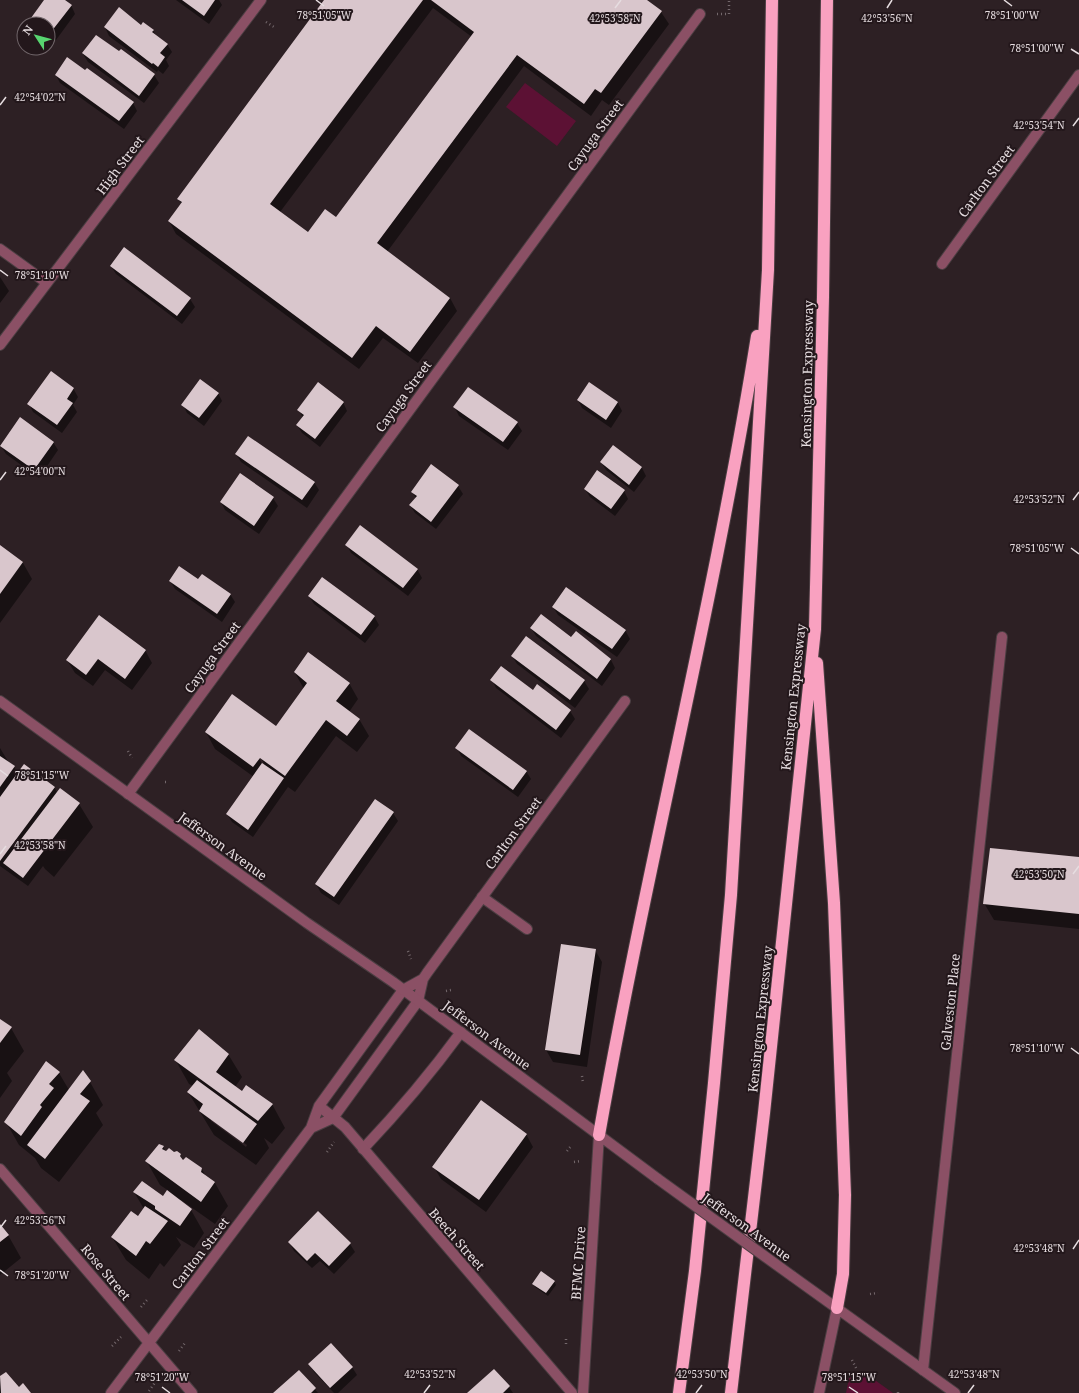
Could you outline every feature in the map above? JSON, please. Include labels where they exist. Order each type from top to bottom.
[{"type":"highway","points":[[679,1393],[695,1270],[731,895],[768,270],[772,0]]},
{"type":"highway","name":"Kensington Expressway","points":[[732,1393],[764,1113],[815,629],[823,296],[827,0]]},
{"type":"highway","points":[[599,1135],[636,940],[707,607],[742,428],[768,270]]},
{"type":"highway","points":[[815,629],[834,903],[845,1195],[843,1274],[837,1308]]},
{"type":"street","name":"High Street","points":[[0,345],[261,0]]},
{"type":"street","name":"Cayuga Street","points":[[128,794],[700,14]]},
{"type":"street","name":"Carlton Street","points":[[942,264],[1079,75]]},
{"type":"street","points":[[0,249],[47,283]]},
{"type":"street","name":"Galveston Place","points":[[923,1370],[1002,637]]},
{"type":"street","name":"Jefferson Avenue","points":[[0,701],[306,923],[461,1032],[599,1135],[955,1393]]},
{"type":"street","name":"Carlton Street","points":[[311,1128],[333,1118],[418,1001],[423,979],[625,701]]},
{"type":"street","points":[[482,897],[527,928]]},
{"type":"street","name":"Carlton Street","points":[[111,1393],[311,1128],[319,1106],[403,990],[423,979]]},
{"type":"street","points":[[363,1149],[440,1061],[461,1032]]},
{"type":"street","name":"Beech Street","points":[[319,1106],[345,1127],[572,1393]]},
{"type":"street","name":"BFMC Drive","points":[[583,1393],[599,1135]]},
{"type":"street","name":"Rose Street","points":[[0,1169],[148,1344],[192,1393]]},
{"type":"street","points":[[819,1393],[837,1308]]},
{"type":"path","points":[[722,14],[729,14],[729,0]]},
{"type":"path","points":[[264,20],[274,27]]},
{"type":"path","points":[[128,751],[132,758]]},
{"type":"path","points":[[408,951],[411,959]]},
{"type":"path","points":[[446,991],[451,990]]},
{"type":"path","points":[[582,1076],[583,1083]]},
{"type":"path","points":[[327,1152],[334,1142]]},
{"type":"path","points":[[567,1151],[570,1146]]},
{"type":"path","points":[[574,1162],[581,1161]]},
{"type":"path","points":[[870,1294],[878,1293]]},
{"type":"path","points":[[140,1309],[147,1300]]},
{"type":"path","points":[[112,1346],[121,1337]]},
{"type":"path","points":[[566,1339],[566,1346]]},
{"type":"path","points":[[176,1354],[185,1343]]},
{"type":"path","points":[[852,1360],[857,1370]]},
{"type":"path","points":[[149,1391],[156,1381]]},
{"type":"shaded area","points":[[525,83],[576,121],[557,146],[506,107]]},
{"type":"shaded area","points":[[865,1373],[893,1393],[846,1393],[849,1378]]},
{"type":"building","points":[[44,0],[65,0],[72,5],[56,26],[56,16],[32,16]]},
{"type":"building","points":[[182,0],[215,0],[204,16]]},
{"type":"building","points":[[324,0],[423,0],[270,204],[308,232],[325,209],[336,217],[474,32],[431,0],[647,0],[662,11],[601,93],[595,89],[584,104],[517,55],[377,243],[450,298],[410,352],[376,326],[352,358],[168,221],[182,202],[177,199]]},
{"type":"building","points":[[119,7],[141,25],[143,22],[154,30],[152,32],[168,44],[160,53],[165,57],[158,67],[104,27]]},
{"type":"building","points":[[96,35],[119,51],[121,49],[155,74],[139,96],[82,53]]},
{"type":"building","points":[[67,57],[85,70],[87,68],[134,102],[119,121],[55,75]]},
{"type":"building","points":[[124,247],[191,298],[177,316],[110,266]]},
{"type":"building","points":[[51,371],[74,388],[67,399],[73,403],[57,425],[27,404]]},
{"type":"building","points":[[200,379],[219,393],[199,418],[181,405]]},
{"type":"building","points":[[318,382],[344,402],[315,439],[296,425],[304,415],[297,410]]},
{"type":"building","points":[[589,382],[618,402],[606,420],[577,400]]},
{"type":"building","points":[[468,387],[518,422],[503,442],[453,407]]},
{"type":"building","points":[[20,417],[54,442],[34,470],[0,446]]},
{"type":"building","points":[[248,436],[315,482],[302,500],[235,454]]},
{"type":"building","points":[[613,445],[642,467],[629,485],[600,462]]},
{"type":"building","points":[[431,464],[459,485],[431,522],[409,505],[417,496],[411,492]]},
{"type":"building","points":[[597,470],[625,490],[611,509],[584,489]]},
{"type":"building","points":[[240,473],[274,497],[254,526],[220,502]]},
{"type":"building","points":[[360,525],[418,569],[403,588],[345,545]]},
{"type":"building","points":[[0,545],[23,562],[0,594]]},
{"type":"building","points":[[179,566],[198,579],[202,574],[231,594],[217,614],[169,581]]},
{"type":"building","points":[[322,577],[375,616],[361,635],[308,596]]},
{"type":"building","points":[[566,587],[626,630],[612,649],[552,607]]},
{"type":"building","points":[[541,614],[571,637],[576,631],[611,659],[597,679],[530,628]]},
{"type":"building","points":[[99,615],[146,650],[125,679],[98,659],[86,675],[66,660]]},
{"type":"building","points":[[526,636],[585,680],[570,700],[511,656]]},
{"type":"building","points":[[308,652],[350,683],[336,701],[360,719],[347,736],[326,720],[285,776],[260,758],[253,767],[205,732],[232,694],[276,726],[307,683],[294,672]]},
{"type":"building","points":[[501,666],[533,690],[537,684],[571,710],[556,730],[490,680]]},
{"type":"building","points":[[469,729],[527,771],[513,790],[455,748]]},
{"type":"building","points":[[0,756],[15,766],[0,787]]},
{"type":"building","points":[[262,763],[284,778],[248,830],[226,814]]},
{"type":"building","points":[[24,764],[55,787],[0,861],[0,797]]},
{"type":"building","points":[[60,788],[80,803],[23,878],[3,863]]},
{"type":"building","points":[[375,799],[394,812],[334,897],[315,884]]},
{"type":"building","points":[[990,848],[1079,857],[1079,914],[983,904]]},
{"type":"building","points":[[561,944],[596,949],[580,1055],[545,1050]]},
{"type":"building","points":[[0,1019],[12,1027],[0,1043]]},
{"type":"building","points":[[199,1029],[229,1054],[216,1072],[242,1091],[246,1085],[273,1104],[258,1121],[174,1060]]},
{"type":"building","points":[[46,1061],[60,1072],[49,1084],[54,1088],[40,1105],[42,1107],[21,1136],[4,1122]]},
{"type":"building","points":[[83,1070],[91,1081],[80,1094],[90,1101],[45,1159],[27,1145]]},
{"type":"building","points":[[197,1080],[257,1124],[243,1143],[199,1111],[203,1104],[187,1092]]},
{"type":"building","points":[[481,1100],[527,1134],[479,1200],[432,1167]]},
{"type":"building","points":[[159,1144],[164,1146],[162,1149],[166,1151],[169,1148],[174,1152],[177,1151],[181,1154],[180,1156],[183,1160],[186,1157],[202,1168],[201,1172],[215,1182],[201,1202],[145,1161]]},
{"type":"building","points":[[142,1181],[163,1196],[167,1190],[192,1209],[180,1226],[155,1209],[155,1206],[133,1192]]},
{"type":"building","points":[[145,1206],[168,1221],[150,1244],[146,1241],[136,1256],[111,1237],[131,1211],[138,1216]]},
{"type":"building","points":[[318,1211],[351,1243],[329,1266],[315,1253],[307,1261],[288,1242]]},
{"type":"building","points":[[0,1224],[9,1235],[0,1242]]},
{"type":"building","points":[[541,1271],[555,1281],[546,1293],[532,1284]]},
{"type":"building","points":[[331,1343],[353,1367],[330,1388],[308,1364]]},
{"type":"building","points":[[494,1369],[510,1386],[503,1393],[467,1393]]},
{"type":"building","points":[[299,1370],[316,1388],[311,1393],[273,1393]]},
{"type":"building","points":[[6,1372],[19,1387],[23,1383],[31,1393],[1,1393],[0,1376]]}]
